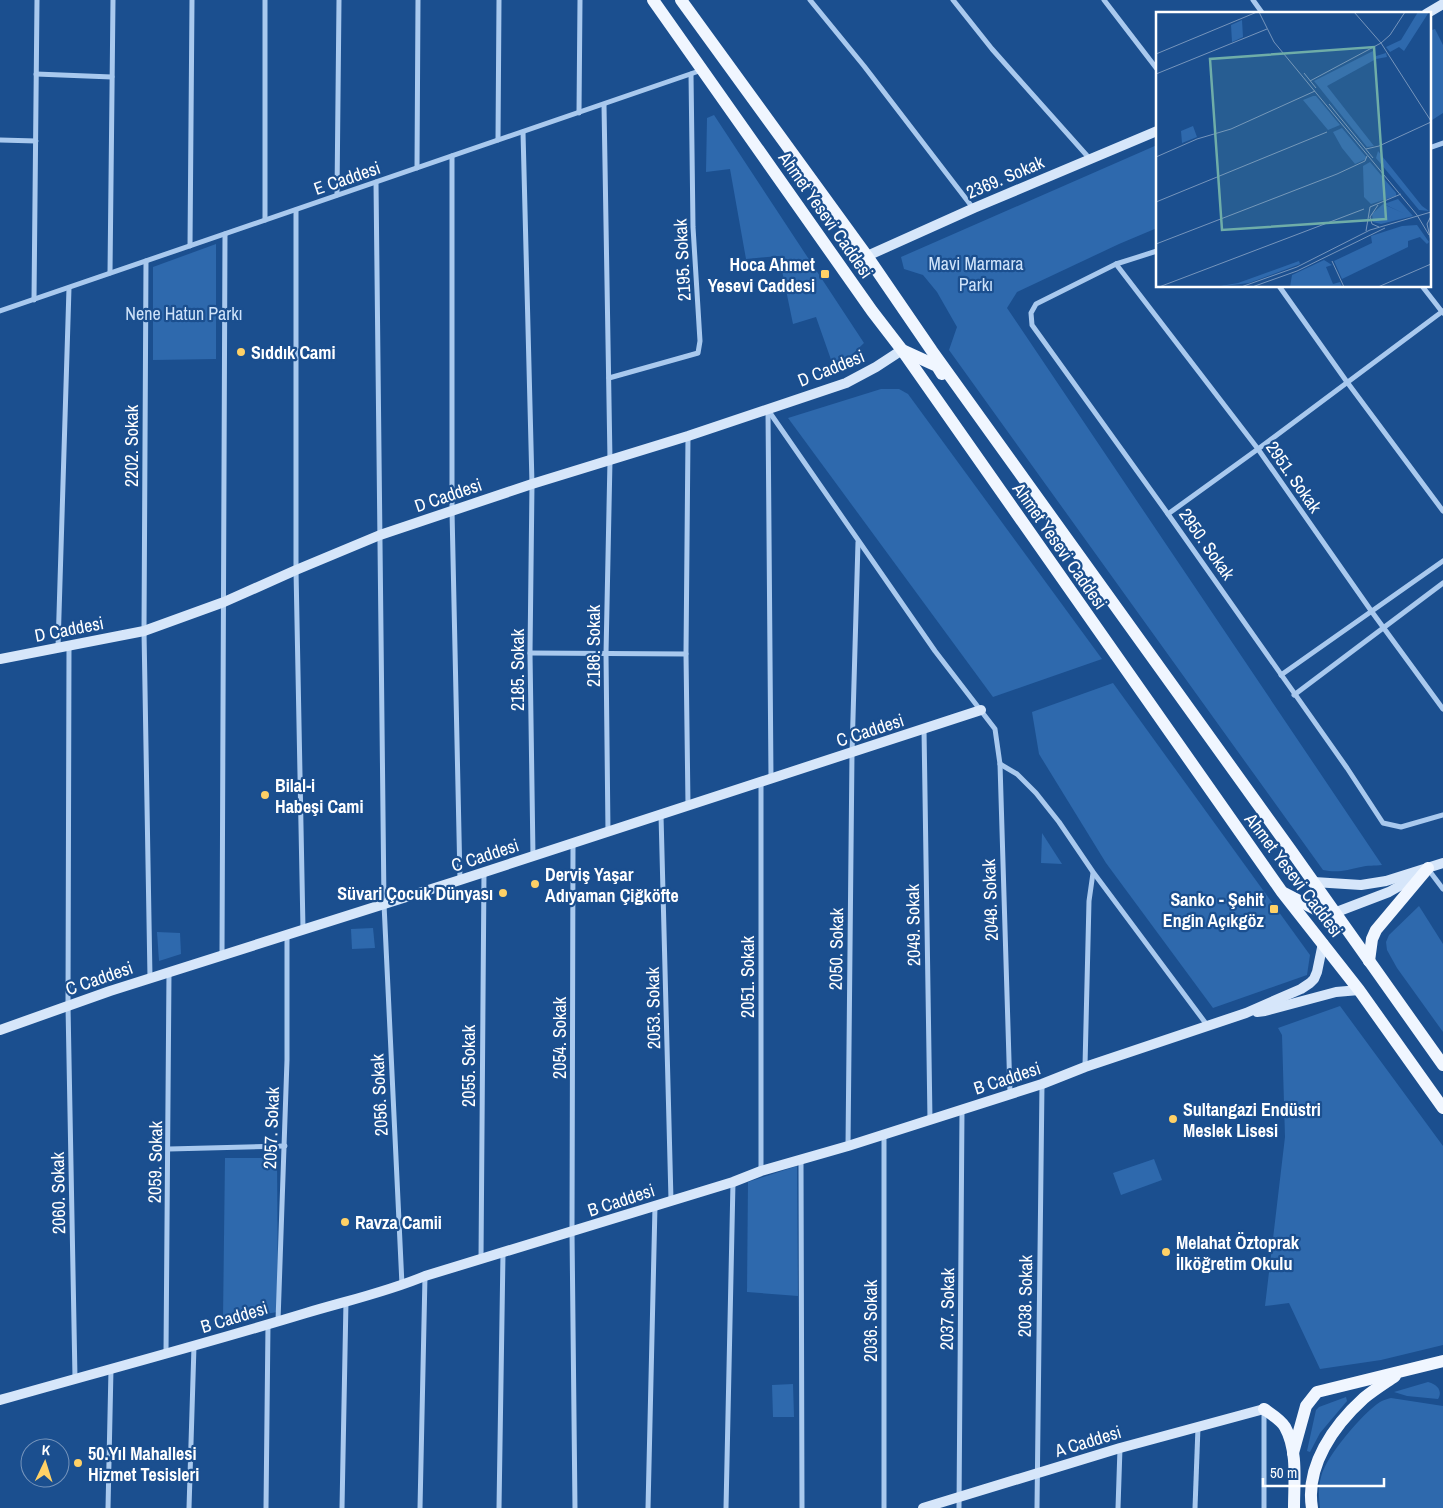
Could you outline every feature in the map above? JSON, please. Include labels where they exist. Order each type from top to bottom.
[{"type":"main road","name":"Ahmet Yesevi Caddesi","points":[[653,0],[697,72],[902,350],[1282,892],[1323,943],[1443,1108]]},
{"type":"main road","name":"Ahmet Yesevi Caddesi","points":[[681,0],[867,256],[922,336],[1443,1064]]},
{"type":"main road","points":[[902,350],[922,336]]},
{"type":"main road","points":[[902,350],[937,366],[1048,523],[1058,526]]},
{"type":"main road","points":[[1369,961],[1372,939],[1376,930],[1428,868]]},
{"type":"main road","points":[[1282,892],[1316,910],[1334,913]]},
{"type":"main road","points":[[1294,1508],[1293,1453],[1306,1406],[1317,1392],[1443,1362]]},
{"type":"main road","points":[[1312,1508],[1311,1483],[1313,1472],[1330,1439],[1351,1410],[1400,1373]]},
{"type":"main road","points":[[1264,1409],[1284,1426],[1293,1453]]},
{"type":"street","points":[[34,300],[37,0]]},
{"type":"street","points":[[110,273],[113,0]]},
{"type":"street","points":[[190,246],[192,0]]},
{"type":"street","points":[[265,0],[265,220]]},
{"type":"street","points":[[338,0],[338,194]]},
{"type":"street","points":[[417,168],[418,0]]},
{"type":"street","points":[[498,140],[499,0]]},
{"type":"street","points":[[579,113],[580,0]]},
{"type":"street","points":[[810,0],[864,66],[974,208]]},
{"type":"street","points":[[953,0],[992,49],[1090,159]]},
{"type":"street","points":[[1104,0],[1156,68]]},
{"type":"street","points":[[1253,0],[1262,12]]},
{"type":"street","points":[[1429,12],[1443,4]]},
{"type":"street","name":"E Caddesi","points":[[0,311],[697,72]]},
{"type":"street","name":"2195. Sokak","points":[[609,378],[698,353],[700,342],[693,227],[697,72]]},
{"type":"street","points":[[36,74],[112,77]]},
{"type":"street","name":"2186. Sokak","points":[[604,104],[610,460],[606,654],[608,832]]},
{"type":"street","name":"2369. Sokak","points":[[867,256],[974,208],[1156,131]]},
{"type":"street","name":"2185. Sokak","points":[[523,132],[532,484],[530,653],[533,856]]},
{"type":"street","points":[[0,140],[36,141]]},
{"type":"street","points":[[1430,148],[1443,143]]},
{"type":"street","points":[[452,156],[452,511],[460,880]]},
{"type":"street","name":"2056. Sokak","points":[[376,182],[384,904],[402,1286]]},
{"type":"street","points":[[296,210],[296,570],[303,928]]},
{"type":"street","points":[[222,955],[225,234]]},
{"type":"street","points":[[1116,264],[1156,250]]},
{"type":"street","name":"2202. Sokak","points":[[146,261],[144,631],[150,978]]},
{"type":"street","name":"2951. Sokak","points":[[1116,264],[1258,449],[1443,710]]},
{"type":"street","name":"2950. Sokak","points":[[1116,264],[1036,304],[1031,313],[1032,325],[1168,514],[1347,768],[1383,823],[1401,827],[1443,815]]},
{"type":"street","points":[[58,649],[69,288]]},
{"type":"street","points":[[1280,288],[1347,382],[1443,511]]},
{"type":"street","points":[[1168,514],[1443,312],[1424,288]]},
{"type":"street","name":"D Caddesi","points":[[0,659],[144,631],[224,602],[380,535],[846,383],[882,364],[902,350]]},
{"type":"street","name":"2048. Sokak","points":[[768,410],[935,650],[995,730],[1000,764],[1010,1093]]},
{"type":"street","name":"2051. Sokak","points":[[761,1171],[768,410]]},
{"type":"street","points":[[688,436],[686,654],[688,806]]},
{"type":"street","name":"2050. Sokak","points":[[848,1146],[852,753],[858,541]]},
{"type":"street","points":[[1281,675],[1443,561]]},
{"type":"street","points":[[1294,695],[1443,583]]},
{"type":"street","name":"2060. Sokak","points":[[69,647],[68,1006],[75,1379]]},
{"type":"street","points":[[530,653],[686,654]]},
{"type":"street","name":"C Caddesi","points":[[0,1030],[303,928],[574,844],[981,710]]},
{"type":"street","name":"2049. Sokak","points":[[924,729],[930,1120]]},
{"type":"street","points":[[1000,764],[1017,774],[1036,793],[1059,822],[1093,872],[1206,1025]]},
{"type":"street","name":"2053. Sokak","points":[[661,815],[671,1201]]},
{"type":"street","name":"2054. Sokak","points":[[574,844],[572,1232],[575,1508]]},
{"type":"street","points":[[1314,882],[1361,886],[1386,881],[1443,863]]},
{"type":"street","points":[[1428,868],[1443,889]]},
{"type":"street","points":[[1334,913],[1389,892],[1428,868]]},
{"type":"street","name":"2055. Sokak","points":[[480,1259],[484,872]]},
{"type":"street","points":[[1085,1067],[1089,901],[1093,872]]},
{"type":"street","name":"2057. Sokak","points":[[266,1508],[273,1323],[285,1146],[287,1060],[286,935]]},
{"type":"street","name":"B Caddesi","points":[[0,1400],[402,1286],[425,1276],[733,1182],[761,1171],[801,1161],[1042,1084],[1085,1067],[1246,1013],[1301,989],[1314,979],[1323,943]]},
{"type":"street","name":"2059. Sokak","points":[[166,1353],[169,972]]},
{"type":"street","name":"B Caddesi","points":[[1246,1013],[1265,1011],[1336,992],[1358,990]]},
{"type":"street","name":"2038. Sokak","points":[[1037,1508],[1042,1084]]},
{"type":"street","name":"2037. Sokak","points":[[959,1508],[962,1110]]},
{"type":"street","name":"2036. Sokak","points":[[884,1135],[884,1508]]},
{"type":"street","points":[[169,1149],[285,1146]]},
{"type":"street","points":[[801,1161],[802,1508]]},
{"type":"street","points":[[726,1508],[733,1182]]},
{"type":"street","points":[[648,1508],[654,1206]]},
{"type":"street","points":[[499,1508],[503,1253]]},
{"type":"street","points":[[420,1508],[425,1276]]},
{"type":"street","points":[[342,1508],[346,1301]]},
{"type":"street","points":[[189,1508],[194,1346]]},
{"type":"street","points":[[108,1508],[111,1368]]},
{"type":"street","points":[[1264,1409],[1264,1508]]},
{"type":"street","name":"A Caddesi","points":[[923,1508],[1120,1448],[1264,1409]]},
{"type":"street","points":[[1195,1508],[1198,1426]]},
{"type":"street","points":[[1118,1508],[1120,1448]]},
{"type":"green space","points":[[1435,29],[1443,45],[1443,113],[1430,121],[1430,31]]},
{"type":"green space","points":[[714,115],[864,343],[835,371],[816,317],[793,324],[779,256],[746,259],[730,169],[706,172],[707,118]]},
{"type":"green space","name":"Mavi Marmara Parkı","points":[[1156,145],[1156,228],[1017,292],[1007,308],[1382,865],[1338,871],[1323,870],[949,350],[957,327],[937,292],[923,275],[904,269],[901,257]]},
{"type":"green space","name":"Nene Hatun Parkı","points":[[216,244],[216,359],[153,360],[153,267]]},
{"type":"green space","points":[[881,389],[899,389],[908,394],[1102,659],[993,697],[788,418]]},
{"type":"green space","points":[[1113,683],[1310,955],[1307,975],[1213,1008],[1106,863],[1039,754],[1032,712]]},
{"type":"green space","points":[[1042,833],[1062,864],[1041,863]]},
{"type":"green space","points":[[1419,906],[1443,944],[1443,1032],[1397,968],[1387,950],[1386,942],[1389,935]]},
{"type":"green space","points":[[373,928],[375,948],[352,949],[351,929]]},
{"type":"green space","points":[[157,932],[180,933],[181,954],[159,961]]},
{"type":"green space","points":[[1340,1006],[1443,1146],[1443,1345],[1381,1360],[1320,1369],[1289,1303],[1265,1306],[1285,1137],[1282,1035],[1278,1028]]},
{"type":"green space","points":[[225,1158],[277,1158],[278,1312],[223,1320]]},
{"type":"green space","points":[[1154,1159],[1162,1180],[1121,1195],[1113,1173]]},
{"type":"green space","points":[[797,1166],[798,1296],[747,1292],[748,1182]]},
{"type":"green space","points":[[1428,1382],[1438,1388],[1440,1393],[1438,1399],[1407,1396],[1394,1392]]},
{"type":"green space","points":[[793,1384],[794,1417],[773,1417],[772,1385]]},
{"type":"green space","points":[[1346,1397],[1347,1401],[1320,1433],[1310,1452],[1307,1451],[1316,1410],[1319,1407]]},
{"type":"green space","points":[[1391,1398],[1443,1406],[1443,1508],[1320,1508],[1320,1481],[1324,1468],[1337,1447],[1364,1416],[1380,1402]]},
{"type":"place","name":"Hoca Ahmet Yesevi Caddesi","points":[[825,274]]},
{"type":"place","name":"Sıddık Cami","points":[[241,352]]},
{"type":"place","name":"Bilal-i Habeşi Cami","points":[[265,795]]},
{"type":"place","name":"Derviş Yaşar Adıyaman Çiğköfte","points":[[535,884]]},
{"type":"place","name":"Süvari Çocuk Dünyası","points":[[503,893]]},
{"type":"place","name":"Sanko - Şehit Engin Açıkgöz","points":[[1274,909]]},
{"type":"place","name":"Sultangazi Endüstri Meslek Lisesi","points":[[1173,1119]]},
{"type":"place","name":"Ravza Camii","points":[[345,1222]]},
{"type":"place","name":"Melahat Öztoprak İlköğretim Okulu","points":[[1166,1252]]},
{"type":"place","name":"50.Yıl Mahallesi Hizmet Tesisleri","points":[[78,1463]]}]
